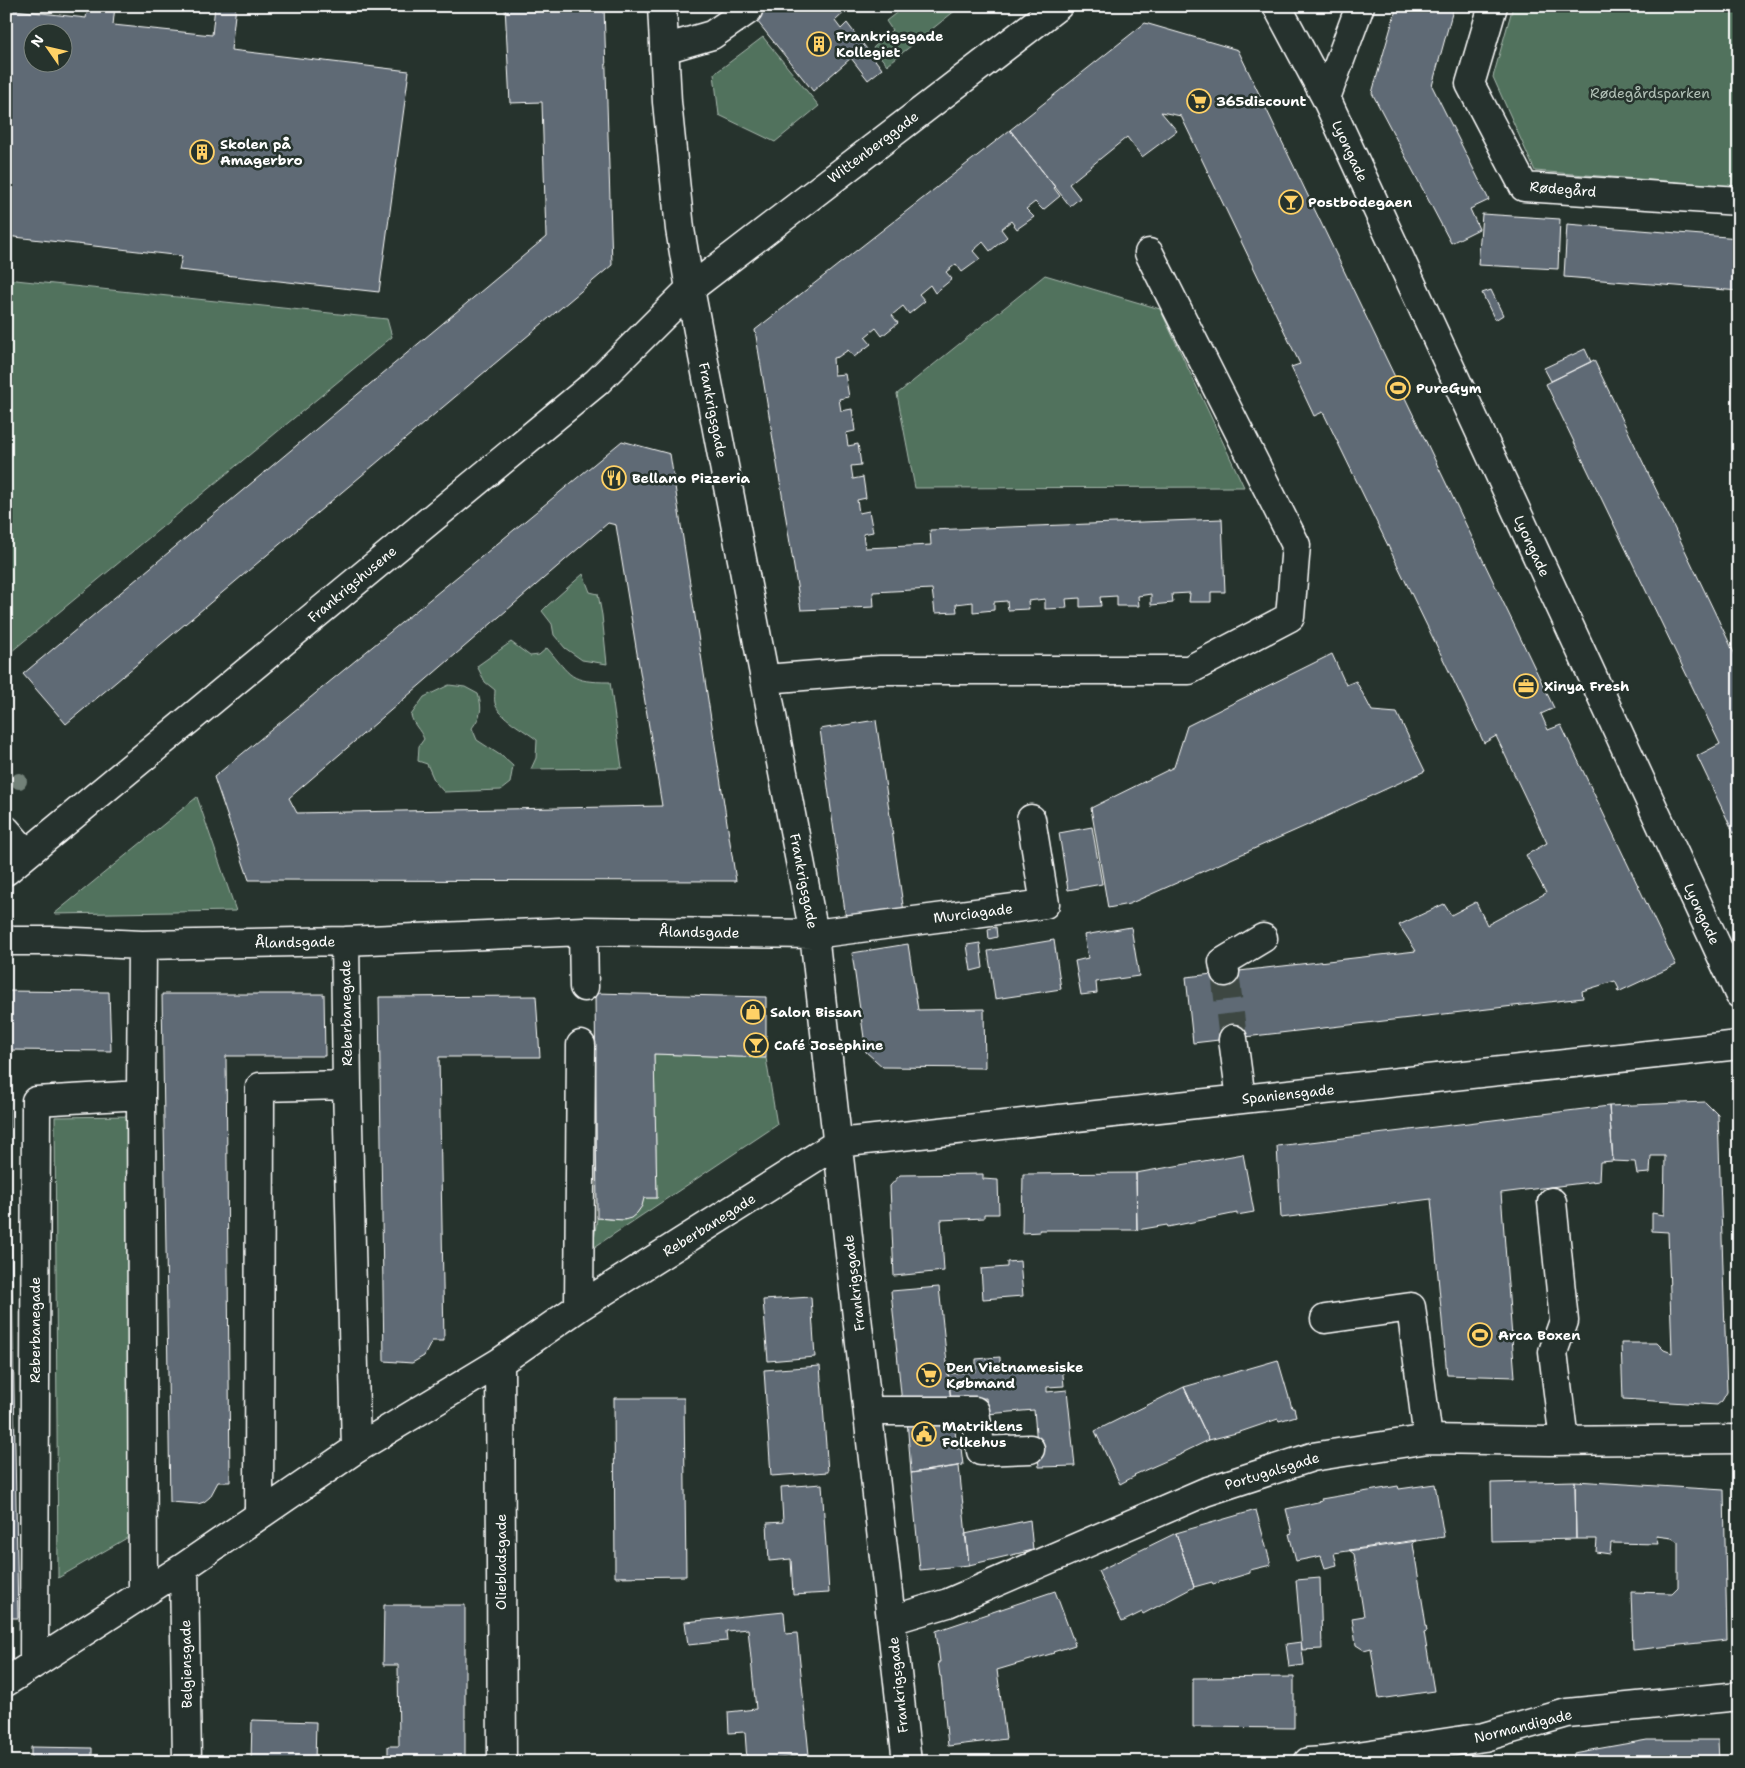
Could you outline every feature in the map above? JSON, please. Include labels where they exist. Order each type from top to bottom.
[{"type":"street","name":"Frankrigsgade","points":[[662,6],[666,102],[680,229],[814,934],[907,1762]]},
{"type":"street","name":"Wittenberggade","points":[[690,289],[1058,6]]},
{"type":"street","name":"Lyongade","points":[[1277,6],[1326,98],[1739,994]]},
{"type":"street","points":[[1326,98],[1360,6]]},
{"type":"street","name":"Rødegård","points":[[1493,6],[1470,84],[1524,187],[1739,201]]},
{"type":"street","points":[[664,49],[712,36],[748,10]]},
{"type":"street","points":[[765,679],[880,670],[1189,670],[1290,617],[1296,545],[1149,253]]},
{"type":"street","name":"Frankrigshusene","points":[[16,862],[597,382],[690,289]]},
{"type":"street","name":"Murciagade","points":[[814,934],[1046,904],[1031,819]]},
{"type":"street","points":[[6,830],[16,862]]},
{"type":"street","points":[[583,931],[584,986]]},
{"type":"street","name":"Ålandsgade","points":[[6,941],[142,945],[345,941],[583,931],[814,934]]},
{"type":"street","points":[[1225,972],[1223,962],[1263,938]]},
{"type":"street","name":"Reberbanegade","points":[[345,941],[356,1450]]},
{"type":"street","points":[[142,945],[143,1593]]},
{"type":"street","points":[[1233,1038],[1241,1099]]},
{"type":"street","points":[[579,1307],[581,1044]]},
{"type":"street","name":"Spaniensgade","points":[[838,1143],[1739,1044]]},
{"type":"street","name":"Reberbanegade","points":[[259,1515],[260,1087],[347,1086]]},
{"type":"street","name":"Reberbanegade","points":[[34,1663],[36,1100],[141,1095]]},
{"type":"street","name":"Reberbanegade","points":[[6,1682],[184,1567],[356,1450],[500,1362],[579,1307],[838,1143]]},
{"type":"street","points":[[1552,1202],[1564,1321],[1553,1352],[1564,1441]]},
{"type":"street","points":[[1325,1319],[1411,1307],[1428,1439]]},
{"type":"street","name":"Oliebladsgade","points":[[500,1362],[502,1762]]},
{"type":"street","points":[[868,1411],[975,1411],[981,1451],[1030,1449]]},
{"type":"street","name":"Portugalsgade","points":[[891,1620],[948,1603],[1205,1492],[1312,1457],[1428,1439],[1564,1441],[1739,1439]]},
{"type":"street","name":"Belgiensgade","points":[[184,1567],[187,1762]]},
{"type":"street","name":"Normandigade","points":[[1308,1762],[1484,1738],[1567,1713],[1739,1696]]},
{"type":"green space","points":[[905,6],[961,6],[887,65],[873,48],[892,30],[886,21]]},
{"type":"green space","name":"Rødegårdsparken","points":[[1513,6],[1739,6],[1739,187],[1535,171],[1493,77]]},
{"type":"green space","points":[[763,37],[819,106],[775,142],[719,115],[714,74]]},
{"type":"green space","points":[[1045,275],[1160,309],[1244,487],[915,488],[897,394]]},
{"type":"green space","points":[[6,279],[387,319],[392,337],[6,656]]},
{"type":"green space","points":[[583,574],[590,592],[598,594],[607,664],[582,660],[565,648],[554,635],[552,624],[542,611]]},
{"type":"green space","points":[[511,642],[530,656],[539,655],[547,648],[567,672],[579,679],[610,682],[622,768],[531,769],[536,758],[537,740],[501,713],[495,703],[495,690],[485,682],[477,666]]},
{"type":"green space","points":[[449,685],[465,687],[478,694],[480,712],[472,728],[477,740],[513,766],[510,783],[501,790],[444,792],[435,782],[427,764],[418,761],[419,746],[424,739],[413,722],[411,715],[424,697]]},
{"type":"green space","points":[[197,797],[236,911],[54,914]]},
{"type":"green space","points":[[654,1054],[766,1058],[777,1125],[593,1248],[597,1218],[620,1220],[632,1217],[641,1207],[644,1198],[657,1198]]},
{"type":"green space","points":[[134,1116],[132,1535],[58,1578],[55,1117]]},
{"type":"building","name":"Skolen på Amagerbro","points":[[88,6],[115,6],[113,25],[212,35],[215,6],[236,6],[231,50],[409,71],[379,292],[179,270],[182,256],[6,236],[6,9],[86,18]]},
{"type":"building","points":[[505,6],[604,6],[612,265],[66,724],[23,674],[546,237],[542,102],[510,103]]},
{"type":"building","name":"Frankrigsgade Kollegiet","points":[[745,6],[851,6],[835,21],[841,29],[847,23],[882,69],[868,80],[851,58],[813,91]]},
{"type":"building","points":[[1397,6],[1454,6],[1432,86],[1489,200],[1470,209],[1479,229],[1451,243],[1372,93]]},
{"type":"building","points":[[1145,23],[1238,50],[1554,708],[1541,714],[1548,730],[1561,725],[1676,965],[1618,992],[1617,990],[1619,989],[1615,981],[1582,991],[1583,998],[1193,1043],[1186,977],[1416,951],[1399,925],[1444,904],[1451,915],[1476,902],[1487,925],[1546,893],[1526,855],[1547,843],[1496,736],[1484,743],[1323,412],[1314,416],[1291,367],[1300,364],[1181,116],[1161,112],[1177,131],[1142,157],[1127,137],[1069,184],[1080,198],[1070,206],[1010,130]]},
{"type":"building","points":[[1010,130],[1060,196],[1043,210],[1035,202],[1026,209],[1034,217],[1017,229],[1011,221],[1001,229],[1007,237],[990,251],[983,242],[973,251],[980,259],[962,272],[956,264],[946,272],[952,279],[935,293],[930,285],[919,294],[925,301],[909,314],[903,306],[892,315],[898,323],[882,336],[876,328],[865,337],[871,344],[854,357],[848,350],[833,358],[834,375],[845,374],[849,397],[839,399],[841,411],[852,409],[855,431],[846,433],[848,446],[858,444],[861,465],[851,466],[853,479],[863,477],[866,498],[857,500],[859,513],[869,511],[873,532],[863,534],[865,548],[931,545],[930,530],[1222,519],[1225,592],[1211,592],[1211,602],[1189,602],[1190,593],[1172,594],[1173,603],[1151,605],[1151,594],[1138,596],[1139,606],[1117,606],[1117,596],[1100,597],[1101,606],[1080,607],[1080,598],[1066,599],[1067,608],[1045,609],[1045,599],[1028,601],[1029,609],[1008,610],[1007,601],[994,602],[994,610],[973,612],[973,602],[956,604],[957,612],[935,613],[932,589],[873,592],[874,607],[801,610],[755,330]]},
{"type":"building","points":[[1482,214],[1560,219],[1558,269],[1478,265]]},
{"type":"building","points":[[1567,224],[1739,238],[1739,291],[1564,277]]},
{"type":"building","points":[[1491,290],[1503,315],[1495,320],[1482,293]]},
{"type":"building","points":[[1585,349],[1591,362],[1551,381],[1544,368]]},
{"type":"building","points":[[1594,360],[1739,663],[1739,844],[1697,756],[1720,744],[1546,384]]},
{"type":"building","points":[[622,441],[670,454],[736,881],[249,880],[214,777]],"holes":[[[608,523],[616,525],[662,806],[297,813],[289,798]]]},
{"type":"building","points":[[1332,654],[1346,685],[1356,681],[1372,711],[1397,713],[1425,771],[1129,904],[1108,908],[1091,808],[1174,767],[1187,726]]},
{"type":"building","points":[[876,720],[904,912],[846,919],[820,729]]},
{"type":"building","points":[[1092,827],[1102,884],[1068,890],[1059,833]]},
{"type":"building","points":[[996,927],[997,937],[989,939],[988,929]]},
{"type":"building","points":[[1131,927],[1139,976],[1096,982],[1097,993],[1081,995],[1075,961],[1088,958],[1084,935]]},
{"type":"building","points":[[1054,940],[1061,989],[995,999],[988,951]]},
{"type":"building","points":[[980,943],[983,968],[971,971],[967,945]]},
{"type":"building","points":[[908,944],[918,1010],[984,1009],[985,1068],[883,1067],[866,1052],[852,953]]},
{"type":"building","points":[[6,991],[109,992],[111,1051],[8,1050],[18,1618],[6,1618]]},
{"type":"building","points":[[595,993],[766,997],[766,1058],[654,1054],[657,1198],[644,1198],[642,1206],[637,1213],[631,1218],[624,1220],[597,1218]]},
{"type":"building","points":[[162,994],[324,994],[325,1056],[226,1056],[230,1482],[218,1482],[210,1497],[198,1504],[170,1502]]},
{"type":"building","points":[[536,996],[540,1057],[439,1057],[444,1341],[432,1341],[424,1356],[412,1363],[384,1361],[379,997]]},
{"type":"building","points":[[1705,1102],[1718,1115],[1727,1392],[1722,1401],[1717,1405],[1623,1399],[1621,1343],[1657,1343],[1664,1350],[1672,1353],[1668,1232],[1652,1231],[1652,1213],[1664,1215],[1665,1156],[1651,1156],[1650,1173],[1637,1174],[1635,1162],[1613,1161],[1609,1106]]},
{"type":"building","points":[[1609,1106],[1613,1161],[1600,1162],[1599,1181],[1501,1193],[1515,1377],[1447,1375],[1431,1199],[1281,1218],[1277,1146]]},
{"type":"building","points":[[1243,1154],[1254,1212],[1237,1215],[1237,1213],[1168,1227],[1167,1225],[1137,1230],[1136,1173]]},
{"type":"building","points":[[1136,1173],[1137,1230],[1039,1230],[1040,1232],[1022,1233],[1023,1174]]},
{"type":"building","points":[[983,1174],[983,1179],[998,1180],[999,1214],[984,1214],[984,1218],[941,1220],[944,1271],[894,1276],[890,1186],[900,1175]]},
{"type":"building","points":[[1020,1261],[1023,1296],[983,1299],[981,1269],[1007,1267],[1007,1262]]},
{"type":"building","points":[[939,1287],[951,1401],[902,1404],[891,1291]]},
{"type":"building","points":[[811,1297],[815,1357],[768,1361],[763,1300]]},
{"type":"building","points":[[1000,1357],[1000,1369],[1062,1364],[1064,1386],[1047,1387],[1047,1392],[1067,1390],[1075,1466],[1039,1467],[1034,1410],[987,1414],[986,1398],[951,1401],[948,1374],[976,1371],[976,1359]]},
{"type":"building","points":[[1278,1360],[1296,1416],[1279,1421],[1278,1419],[1209,1440],[1184,1387]]},
{"type":"building","points":[[820,1366],[828,1472],[771,1476],[764,1370]]},
{"type":"building","points":[[1184,1387],[1209,1440],[1134,1475],[1120,1484],[1095,1431]]},
{"type":"building","points":[[614,1398],[684,1398],[686,1576],[615,1577]]},
{"type":"building","points":[[907,1419],[954,1421],[957,1449],[961,1448],[963,1465],[911,1473]]},
{"type":"building","points":[[959,1466],[969,1565],[920,1570],[911,1473]]},
{"type":"building","points":[[1575,1481],[1724,1490],[1727,1640],[1633,1650],[1631,1592],[1672,1593],[1678,1587],[1678,1542],[1672,1538],[1656,1536],[1658,1544],[1611,1543],[1610,1554],[1596,1552],[1597,1539],[1576,1539]]},
{"type":"building","points":[[1575,1481],[1576,1539],[1492,1541],[1491,1483]]},
{"type":"building","points":[[822,1484],[829,1593],[793,1595],[791,1559],[769,1561],[767,1523],[783,1522],[781,1487]]},
{"type":"building","points":[[1435,1484],[1444,1537],[1334,1553],[1337,1565],[1325,1568],[1321,1556],[1296,1561],[1289,1534],[1292,1533],[1286,1509],[1322,1501],[1321,1499],[1398,1486],[1399,1489]]},
{"type":"building","points":[[1256,1510],[1271,1565],[1250,1570],[1250,1573],[1213,1584],[1212,1582],[1194,1587],[1176,1533]]},
{"type":"building","points":[[1030,1520],[1033,1550],[969,1565],[965,1534]]},
{"type":"building","points":[[1176,1533],[1194,1587],[1143,1614],[1142,1612],[1122,1622],[1098,1571]]},
{"type":"building","points":[[1416,1540],[1413,1544],[1427,1631],[1424,1632],[1434,1691],[1379,1699],[1371,1648],[1364,1650],[1356,1645],[1352,1618],[1364,1616],[1354,1554],[1349,1550]]},
{"type":"building","points":[[1320,1578],[1322,1649],[1302,1650],[1296,1580]]},
{"type":"building","points":[[1055,1591],[1075,1645],[997,1670],[1006,1739],[948,1746],[936,1631]]},
{"type":"building","points":[[384,1605],[465,1605],[465,1762],[388,1762],[388,1746],[399,1746],[398,1665],[383,1665]]},
{"type":"building","points":[[784,1612],[786,1634],[797,1633],[809,1755],[747,1761],[745,1732],[729,1733],[728,1712],[756,1709],[748,1629],[726,1631],[727,1641],[688,1645],[685,1622]]},
{"type":"building","points":[[1301,1642],[1304,1665],[1289,1667],[1286,1644]]},
{"type":"building","points":[[1294,1677],[1294,1728],[1193,1727],[1193,1678]]},
{"type":"building","points":[[252,1720],[316,1722],[315,1762],[251,1762]]},
{"type":"building","points":[[1647,1740],[1718,1740],[1719,1762],[1575,1762],[1574,1753]]},
{"type":"building","points":[[31,1747],[92,1748],[92,1762],[31,1762]]},
{"type":"tunnel","points":[[1225,972],[1233,1039]]},
{"type":"place","name":"Frankrigsgade Kollegiet","points":[[819,44]]},
{"type":"place","name":"365discount","points":[[1199,101]]},
{"type":"place","name":"Skolen på Amagerbro","points":[[202,152]]},
{"type":"place","name":"Postbodegaen","points":[[1291,202]]},
{"type":"place","name":"PureGym","points":[[1398,388]]},
{"type":"place","name":"Bellano Pizzeria","points":[[614,478]]},
{"type":"place","name":"Xinya Fresh","points":[[1526,686]]},
{"type":"place","name":"Salon Bissan","points":[[753,1012]]},
{"type":"place","name":"Café Josephine","points":[[756,1045]]},
{"type":"place","name":"Arca Boxen","points":[[1480,1335]]},
{"type":"place","name":"Den Vietnamesiske Købmand","points":[[929,1375]]},
{"type":"place","name":"Matriklens Folkehus","points":[[924,1434]]}]
